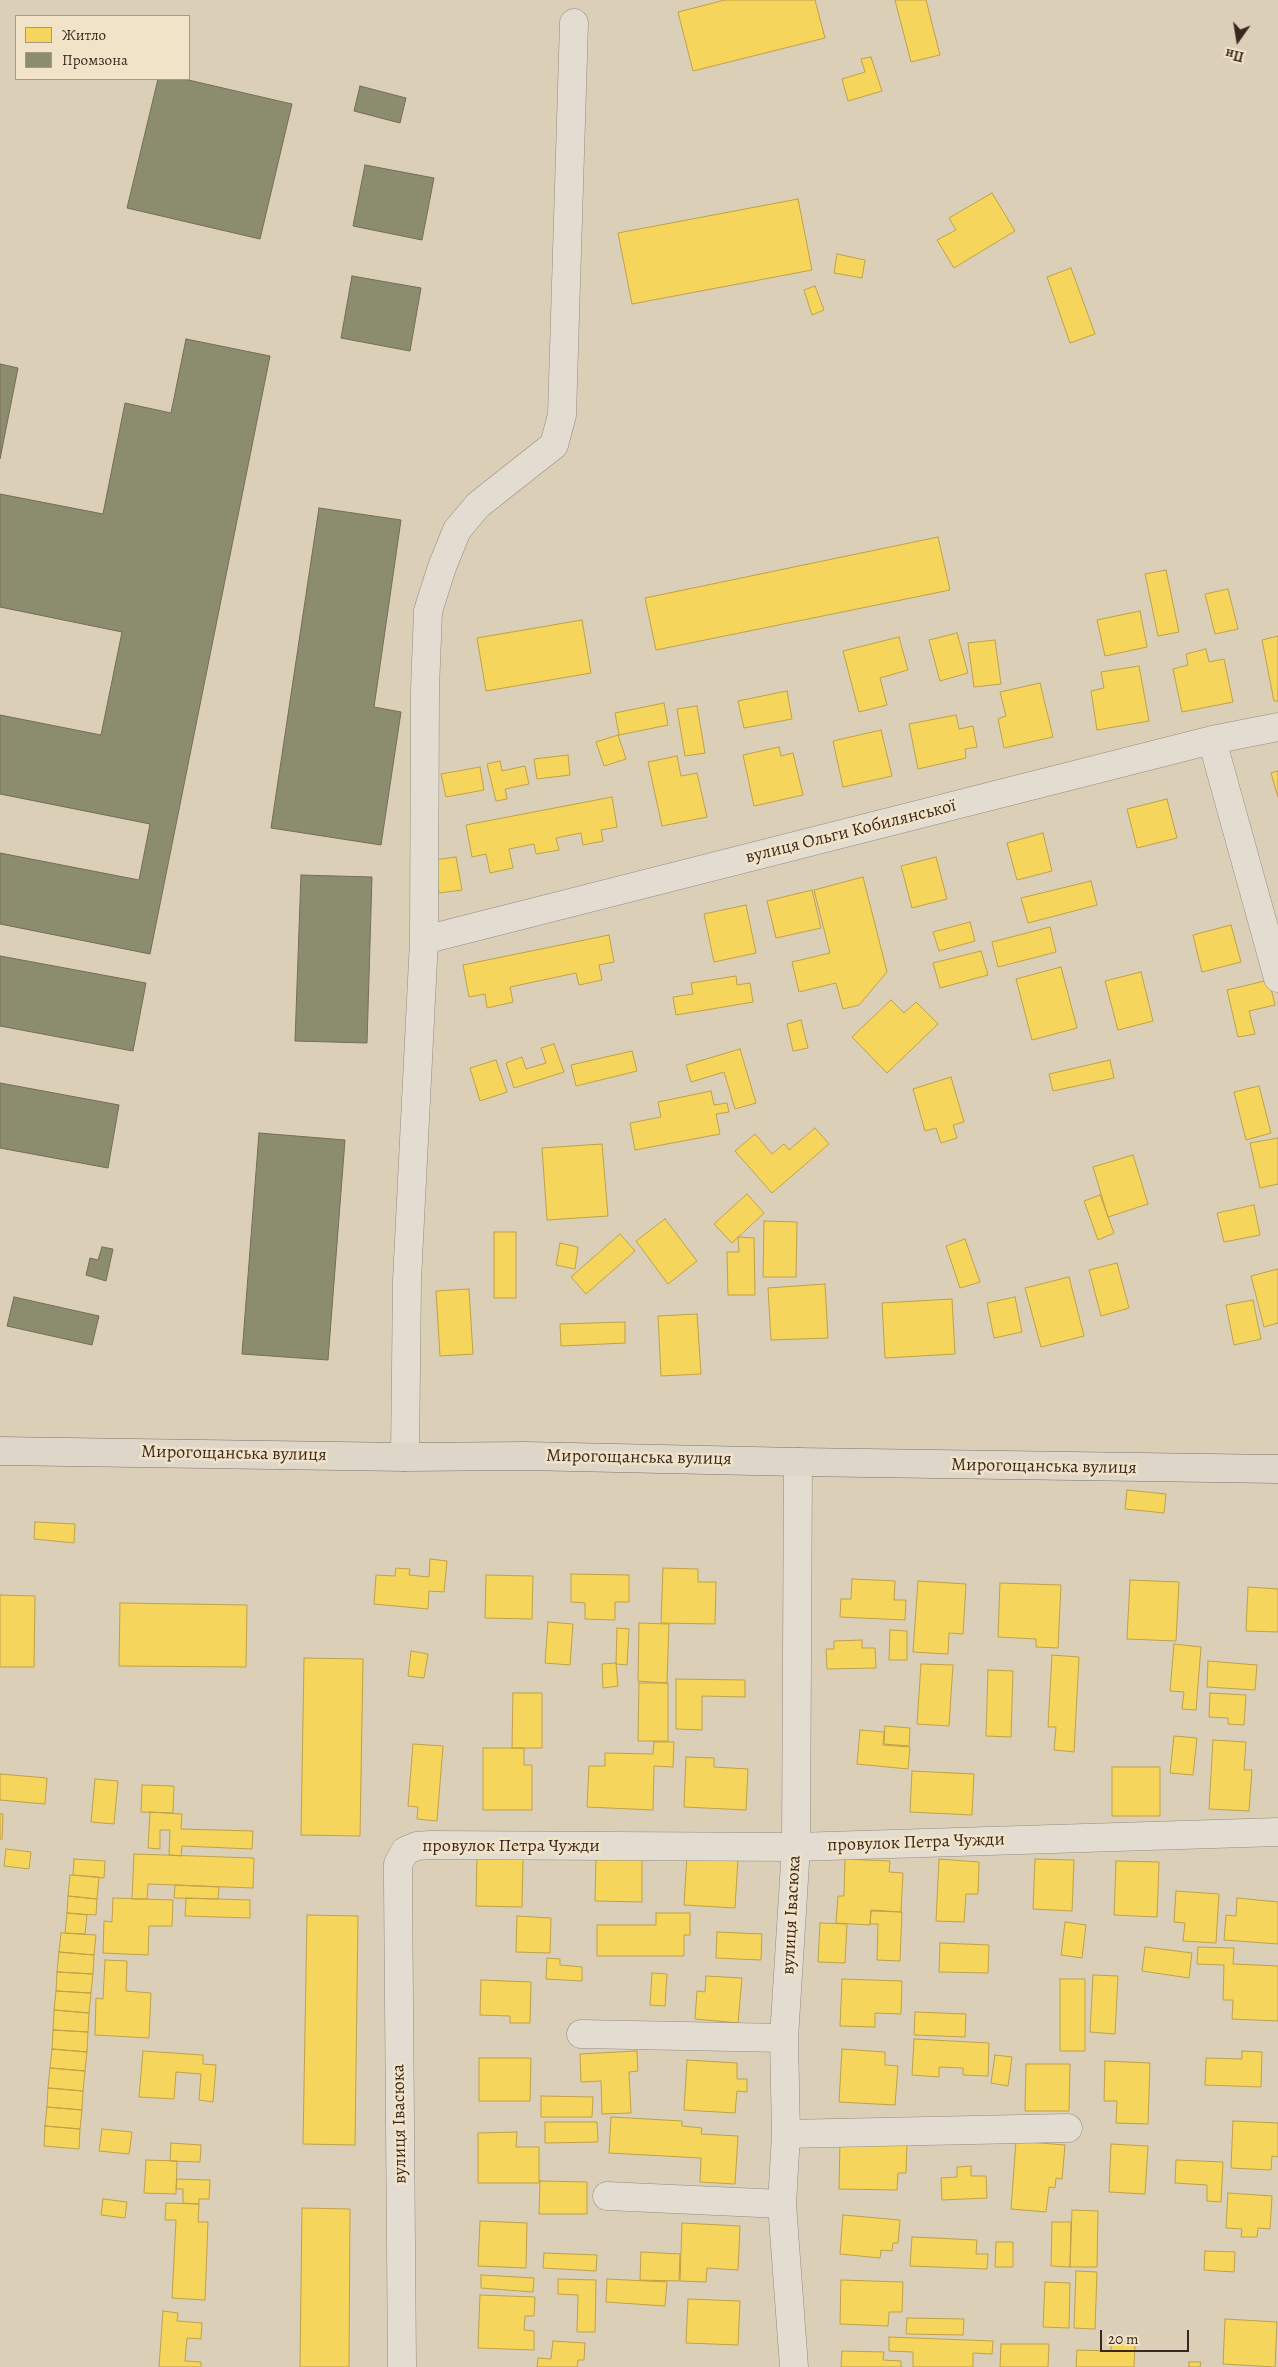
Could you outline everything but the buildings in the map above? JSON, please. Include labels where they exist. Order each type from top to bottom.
[{"type":"main road","name":"Мирогощанська вулиця","points":[[0,1451],[405,1457],[525,1456],[1278,1469]]},
{"type":"street","points":[[405,1457],[407,1280],[424,940],[425,699],[428,611],[442,567],[457,530],[478,505],[554,445],[562,415],[574,23]]},
{"type":"street","name":"вулиця Ольги Кобилянської","points":[[424,940],[1212,740],[1278,726]]},
{"type":"street","points":[[1212,740],[1278,978]]},
{"type":"street","name":"вулиця Івасюка","points":[[794,2367],[782,2204],[786,2134],[784,2038],[796,1847],[798,1462]]},
{"type":"street","name":"провулок Петра Чужди","points":[[398,1880],[398,1864],[405,1851],[417,1846],[796,1847],[1278,1832]]},
{"type":"street","name":"вулиця Івасюка","points":[[398,1880],[402,2367]]},
{"type":"street","points":[[581,2034],[784,2038]]},
{"type":"street","points":[[786,2134],[1068,2128]]},
{"type":"street","points":[[607,2196],[782,2204]]}]
